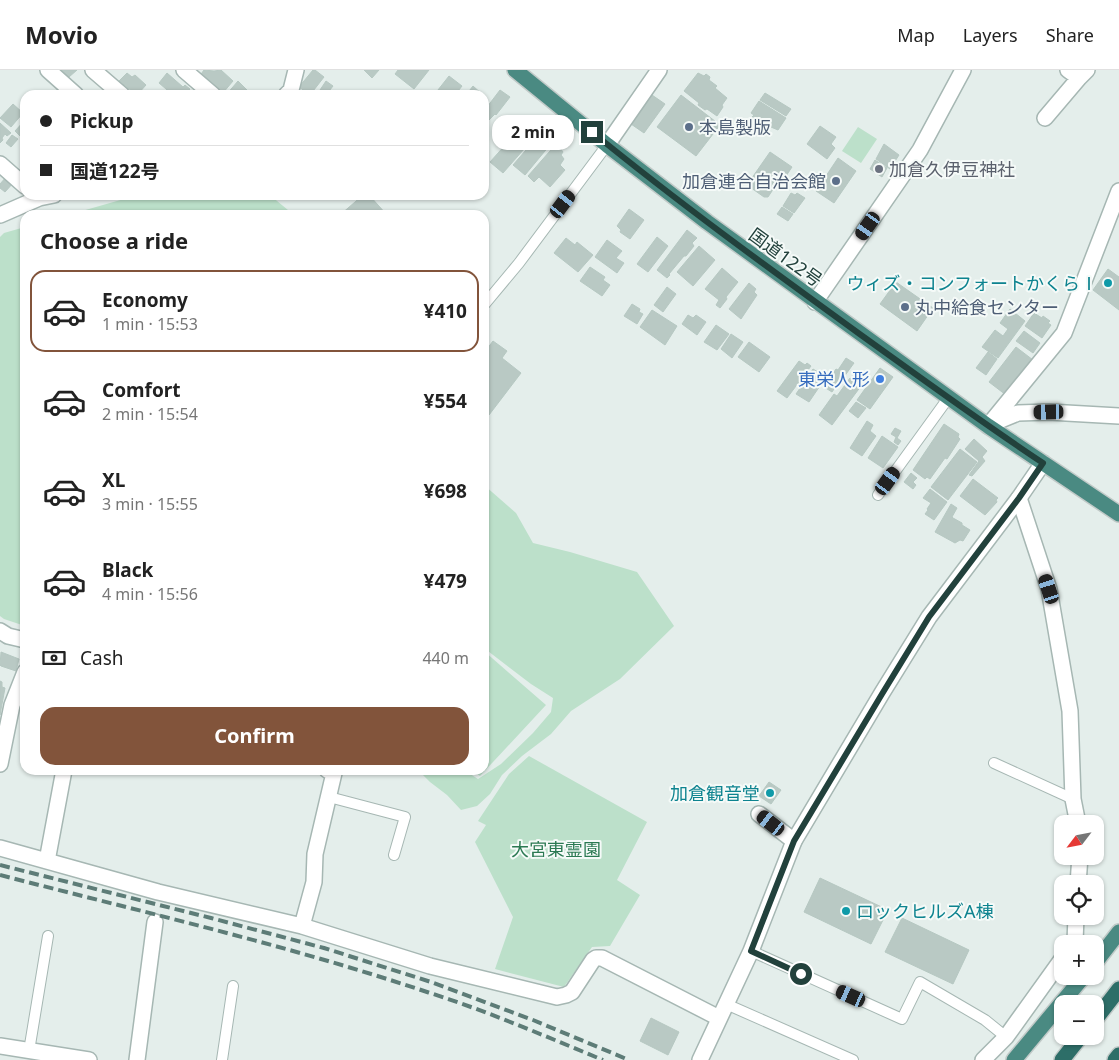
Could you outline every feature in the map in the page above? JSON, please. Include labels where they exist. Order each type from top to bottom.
[{"type":"highway","name":"国道122号","points":[[515,70],[607,145],[815,302],[988,426],[1119,514]]},
{"type":"highway","points":[[1104,949],[1119,932]]},
{"type":"highway","points":[[1014,1060],[1076,985]]},
{"type":"highway","points":[[1104,1008],[1119,989]]},
{"type":"highway","points":[[1062,1060],[1074,1045]]},
{"type":"highway","points":[[1115,1060],[1119,1055]]},
{"type":"street","points":[[48,70],[70,90]]},
{"type":"street","points":[[93,70],[116,90]]},
{"type":"street","points":[[184,70],[207,90]]},
{"type":"street","points":[[291,90],[296,70]]},
{"type":"street","points":[[607,145],[659,70]]},
{"type":"street","points":[[815,302],[920,150],[963,70]]},
{"type":"street","points":[[1045,118],[1078,73]]},
{"type":"street","points":[[0,164],[20,182]]},
{"type":"street","points":[[988,426],[1064,332],[1119,191]]},
{"type":"street","points":[[0,216],[34,200]]},
{"type":"street","points":[[988,426],[1018,413],[1049,412],[1119,416]]},
{"type":"street","points":[[700,1060],[751,951],[794,841],[929,617],[1019,498],[1043,463]]},
{"type":"street","points":[[1019,498],[1049,589],[1070,711],[1073,799],[1076,815]]},
{"type":"street","points":[[0,631],[8,636],[20,639]]},
{"type":"street","points":[[0,764],[12,705],[20,685]]},
{"type":"street","points":[[47,861],[63,775]]},
{"type":"street","points":[[302,926],[314,882],[315,854],[334,775]]},
{"type":"street","points":[[759,814],[794,841]]},
{"type":"street","points":[[0,848],[158,892],[302,926],[430,966],[557,997],[572,992],[593,960],[602,958],[719,1018]]},
{"type":"street","points":[[138,1060],[155,922]]},
{"type":"street","points":[[983,1060],[1006,1037],[1054,970]]},
{"type":"street","points":[[0,1046],[89,1060]]},
{"type":"lane","points":[[489,299],[519,263],[607,145]]},
{"type":"lane","points":[[878,495],[949,398]]},
{"type":"lane","points":[[994,763],[1073,799]]},
{"type":"lane","points":[[329,797],[405,817],[394,855]]},
{"type":"lane","points":[[28,1051],[48,936]]},
{"type":"lane","points":[[751,951],[902,1018],[920,982],[985,1020],[1006,1037]]},
{"type":"lane","points":[[222,1060],[233,986]]},
{"type":"lane","points":[[726,1004],[853,1060]]},
{"type":"green space","points":[[858,127],[877,139],[861,163],[842,151]]},
{"type":"green space","points":[[120,200],[276,200],[288,210],[86,210]]},
{"type":"green space","points":[[20,228],[20,624],[0,616],[0,237],[4,233]]},
{"type":"green space","points":[[489,489],[516,513],[533,543],[637,572],[674,626],[620,679],[571,711],[551,734],[522,756],[502,775],[490,794],[477,806],[461,810],[447,795],[423,775],[472,775],[478,779],[484,775],[489,775],[489,772],[501,764],[533,733],[551,712],[553,698],[531,684],[489,652]]},
{"type":"green space","points":[[489,655],[546,705],[489,766]]},
{"type":"green space","name":"大宮東霊園","points":[[529,756],[647,822],[617,880],[640,895],[610,946],[592,947],[564,987],[495,969],[513,917],[475,842],[486,825],[478,821],[509,774]]},
{"type":"building","points":[[56,70],[77,70],[69,77],[65,73],[61,75]]},
{"type":"building","points":[[204,70],[221,70],[233,81],[225,90],[217,90],[206,80],[199,77]]},
{"type":"building","points":[[313,70],[324,77],[314,90],[303,90],[299,87]]},
{"type":"building","points":[[364,70],[379,70],[372,78]]},
{"type":"building","points":[[398,70],[429,70],[414,89],[395,74]]},
{"type":"building","points":[[127,73],[132,77],[135,75],[146,85],[142,90],[131,90],[119,81]]},
{"type":"building","points":[[167,73],[183,87],[185,85],[190,89],[167,90],[159,83]]},
{"type":"building","points":[[698,73],[704,76],[706,74],[710,77],[709,80],[717,86],[715,88],[727,98],[717,116],[698,105],[699,103],[684,91]]},
{"type":"building","points":[[449,76],[462,86],[459,90],[438,90]]},
{"type":"building","points":[[238,81],[247,90],[230,90]]},
{"type":"building","points":[[326,81],[333,86],[330,90],[320,90]]},
{"type":"building","points":[[500,90],[510,97],[496,115],[489,120],[489,104]]},
{"type":"building","points":[[765,93],[791,109],[786,116],[760,100]]},
{"type":"building","points":[[652,95],[665,104],[644,133],[631,124]]},
{"type":"building","points":[[681,95],[720,125],[696,156],[657,127]]},
{"type":"building","points":[[759,101],[786,118],[778,130],[771,127],[768,132],[760,127],[761,124],[752,117],[754,115],[751,113]]},
{"type":"building","points":[[13,104],[20,110],[20,116],[11,127],[0,118]]},
{"type":"building","points":[[529,122],[539,132],[503,173],[490,162],[524,124],[526,125]]},
{"type":"building","points":[[0,123],[11,133],[7,136],[5,134],[0,143]]},
{"type":"building","points":[[20,126],[20,136],[15,131]]},
{"type":"building","points":[[820,126],[836,137],[831,144],[835,148],[827,159],[807,144]]},
{"type":"building","points":[[12,135],[18,139],[11,147],[6,143]]},
{"type":"building","points":[[564,135],[567,138],[560,148],[564,159],[560,165],[565,170],[550,187],[539,177],[534,182],[528,176]]},
{"type":"building","points":[[538,136],[550,145],[525,175],[513,165]]},
{"type":"building","points":[[884,144],[899,155],[890,169],[876,159]]},
{"type":"building","points":[[770,152],[792,167],[786,176],[781,173],[779,174],[771,186],[774,188],[768,197],[764,197],[747,185]]},
{"type":"building","name":"加倉連合自治会館","points":[[838,158],[856,171],[834,203],[816,191]]},
{"type":"building","name":"加倉久伊豆神社","points":[[875,160],[887,168],[882,177],[870,169]]},
{"type":"building","points":[[7,176],[14,182],[5,192],[0,188],[0,184]]},
{"type":"building","points":[[791,193],[795,195],[797,193],[805,198],[794,213],[783,206]]},
{"type":"building","points":[[357,200],[374,200],[382,210],[346,210]]},
{"type":"building","points":[[782,207],[793,214],[788,221],[777,214]]},
{"type":"building","points":[[629,209],[644,220],[630,239],[620,232],[621,230],[617,226]]},
{"type":"building","points":[[687,230],[697,238],[692,243],[694,246],[667,278],[657,270]]},
{"type":"building","points":[[657,237],[668,246],[648,272],[637,264]]},
{"type":"building","points":[[566,238],[575,245],[577,242],[593,255],[578,272],[554,253]]},
{"type":"building","points":[[607,240],[622,251],[616,258],[624,263],[617,273],[595,257]]},
{"type":"building","points":[[699,246],[715,260],[693,286],[677,272]]},
{"type":"building","points":[[590,267],[605,277],[603,280],[610,285],[602,296],[580,281]]},
{"type":"building","points":[[722,268],[738,282],[720,308],[716,305],[719,300],[705,289]]},
{"type":"building","name":"ウィズ・コンフォートかくらⅠ","points":[[1108,269],[1119,277],[1119,310],[1093,290]]},
{"type":"building","points":[[896,282],[933,308],[917,331],[880,304]]},
{"type":"building","points":[[749,283],[756,289],[754,292],[757,295],[741,319],[729,309]]},
{"type":"building","points":[[667,287],[676,294],[663,312],[654,305]]},
{"type":"building","points":[[632,304],[640,309],[639,312],[643,314],[637,324],[624,316]]},
{"type":"building","points":[[1010,309],[1025,321],[998,358],[982,347],[995,330],[1003,336],[1008,329],[1000,323]]},
{"type":"building","points":[[652,310],[677,326],[665,345],[640,327]]},
{"type":"building","points":[[1034,313],[1050,321],[1048,323],[1051,325],[1042,338],[1025,326]]},
{"type":"building","points":[[688,315],[693,318],[696,315],[706,322],[697,335],[682,324]]},
{"type":"building","points":[[716,325],[729,334],[717,350],[704,342]]},
{"type":"building","points":[[1024,331],[1040,343],[1033,353],[1016,341]]},
{"type":"building","points":[[731,334],[743,342],[732,358],[721,349]]},
{"type":"building","points":[[493,341],[507,351],[502,358],[521,373],[489,415],[489,346]]},
{"type":"building","points":[[749,342],[770,357],[759,372],[738,357]]},
{"type":"building","points":[[1016,347],[1033,360],[1006,395],[989,382]]},
{"type":"building","points":[[988,352],[997,359],[986,375],[976,368]]},
{"type":"building","points":[[846,358],[854,363],[832,392],[824,387]]},
{"type":"building","points":[[799,361],[811,366],[787,398],[777,391]]},
{"type":"building","points":[[880,368],[893,377],[870,409],[857,400]]},
{"type":"building","points":[[813,369],[826,377],[809,402],[796,394]]},
{"type":"building","points":[[850,378],[861,386],[832,425],[819,415],[834,394],[837,396]]},
{"type":"building","points":[[856,402],[866,408],[858,418],[849,411]]},
{"type":"building","points":[[867,421],[873,425],[870,431],[876,436],[862,456],[850,448]]},
{"type":"building","points":[[944,424],[959,434],[958,437],[960,439],[947,459],[945,458],[930,479],[927,477],[925,479],[913,470]]},
{"type":"building","points":[[895,428],[901,431],[897,438],[901,441],[898,445],[894,442],[896,437],[891,434]]},
{"type":"building","points":[[882,436],[898,447],[883,468],[868,458]]},
{"type":"building","points":[[974,439],[987,451],[982,457],[985,461],[972,476],[969,475],[979,461],[965,449]]},
{"type":"building","points":[[960,449],[977,462],[948,500],[931,487]]},
{"type":"building","points":[[911,473],[917,478],[913,482],[916,485],[913,489],[904,482]]},
{"type":"building","points":[[973,479],[998,498],[997,502],[985,515],[960,496]]},
{"type":"building","points":[[930,489],[947,502],[934,520],[925,514],[931,503],[923,498]]},
{"type":"building","points":[[951,504],[957,508],[952,517],[970,530],[963,541],[960,540],[955,543],[935,532]]},
{"type":"building","points":[[1,652],[19,659],[16,671],[0,665]]},
{"type":"building","points":[[0,681],[2,682],[2,687],[5,688],[0,715]]},
{"type":"building","name":"加倉観音堂","points":[[769,782],[781,790],[771,804],[759,796]]},
{"type":"building","name":"ロックヒルズA棟","points":[[820,878],[888,910],[871,944],[804,912]]},
{"type":"building","points":[[902,918],[969,950],[953,984],[885,952]]},
{"type":"building","points":[[651,1018],[679,1032],[668,1055],[640,1041]]},
{"type":"railway","points":[[0,865],[324,948],[431,982],[533,1020],[629,1060]]},
{"type":"railway","points":[[0,875],[215,930],[374,975],[472,1007],[603,1060]]},
{"type":"place","name":"本島製版","points":[[689,127]]},
{"type":"place","name":"加倉久伊豆神社","points":[[879,169]]},
{"type":"place","name":"加倉連合自治会館","points":[[836,181]]},
{"type":"place","name":"ウィズ・コンフォートかくらⅠ","points":[[1108,283]]},
{"type":"place","name":"丸中給食センター","points":[[905,307]]},
{"type":"place","name":"東栄人形","points":[[880,379]]},
{"type":"place","name":"加倉観音堂","points":[[770,793]]},
{"type":"place","name":"ロックヒルズA棟","points":[[846,911]]},
{"type":"route","points":[[592,132],[707,222],[815,302],[988,426],[1043,463],[1019,498],[929,617],[794,841],[751,951],[801,974]]}]
